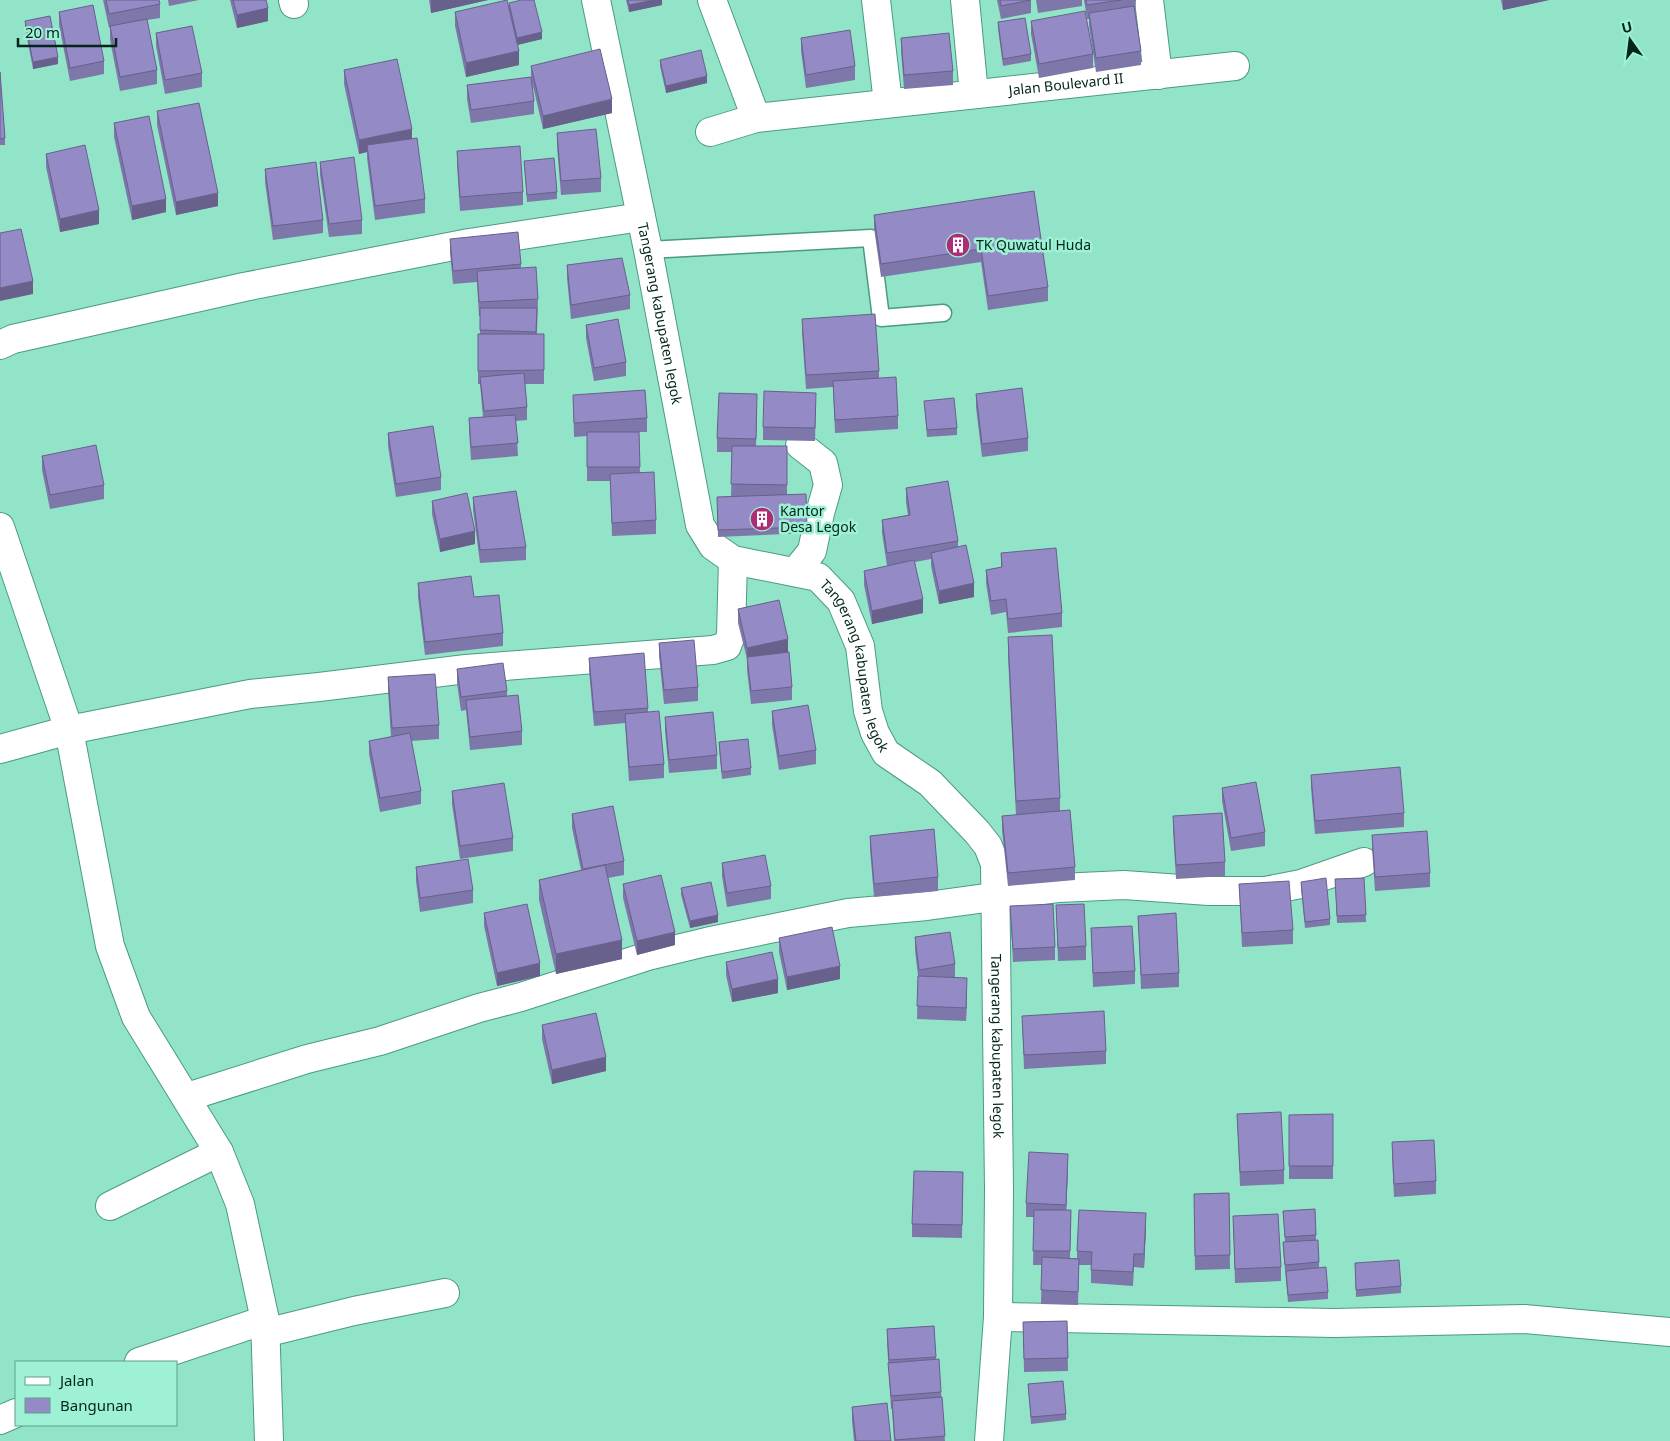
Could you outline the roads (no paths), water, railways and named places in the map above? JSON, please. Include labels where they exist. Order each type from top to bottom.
[{"type":"street","name":"Tangerang kabupaten legok","points":[[596,0],[648,250],[700,525],[713,546],[732,560],[818,577],[841,601],[860,646],[868,710],[875,733],[886,753],[930,783],[977,832],[988,846],[995,864],[999,1189],[998,1317],[989,1441]]},
{"type":"street","points":[[712,0],[756,118]]},
{"type":"street","points":[[876,0],[888,103]]},
{"type":"street","points":[[964,0],[974,94]]},
{"type":"street","points":[[1149,0],[1158,75]]},
{"type":"street","name":"Jalan Boulevard II","points":[[710,132],[756,118],[1235,66]]},
{"type":"street","points":[[0,345],[13,339],[244,287],[469,243],[641,217]]},
{"type":"street","points":[[795,572],[812,551],[828,485],[823,464],[800,445]]},
{"type":"street","points":[[0,527],[68,730],[110,946],[136,1017],[187,1097],[219,1152],[240,1204],[265,1327],[269,1441]]},
{"type":"street","points":[[0,749],[68,730],[250,694],[466,669],[713,650],[727,646],[731,635],[732,560]]},
{"type":"street","points":[[187,1097],[307,1059],[380,1041],[479,1008],[521,997],[648,956],[848,913],[927,906],[1059,888],[1124,885],[1209,891],[1265,891],[1301,884],[1364,862]]},
{"type":"street","points":[[110,1206],[219,1152]]},
{"type":"street","points":[[143,1361],[265,1327],[446,1294]]},
{"type":"street","points":[[998,1317],[1334,1323],[1524,1319],[1670,1332]]},
{"type":"street","points":[[0,1420],[15,1413]]},
{"type":"lane","points":[[648,250],[871,238],[881,318],[943,313]]},
{"type":"place","name":"TK Quwatul Huda","points":[[958,245]]},
{"type":"place","name":"Kantor Desa Legok","points":[[762,519]]}]
